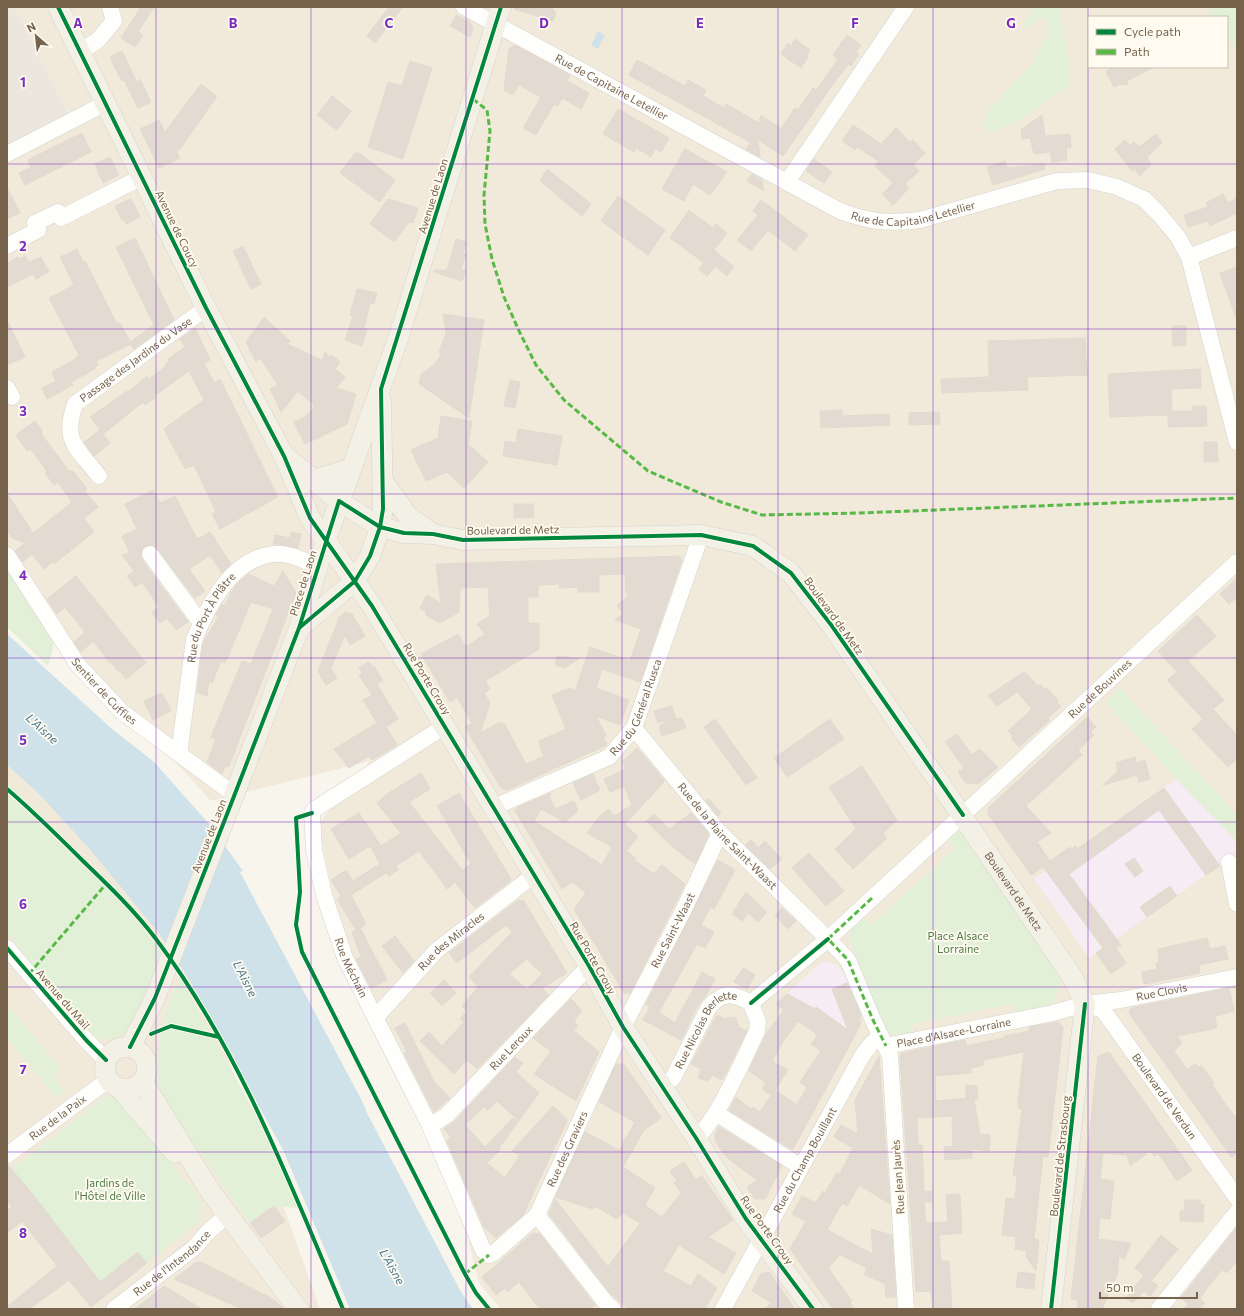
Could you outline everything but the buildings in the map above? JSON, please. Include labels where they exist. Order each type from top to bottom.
[{"type":"main road","name":"Avenue de Coucy","points":[[58,7],[206,308],[284,456]]},
{"type":"main road","name":"Avenue de Laon","points":[[381,390],[498,16]]},
{"type":"main road","name":"Place de Laon","points":[[299,628],[339,501],[381,390]]},
{"type":"main road","name":"Place de Laon","points":[[299,628],[355,581],[370,556],[380,526],[383,509],[381,390]]},
{"type":"main road","name":"Place de Laon","points":[[284,456],[306,511],[325,542],[372,606]]},
{"type":"main road","points":[[284,456],[339,501],[380,526],[404,533],[433,534]]},
{"type":"main road","points":[[314,480],[352,468]]},
{"type":"main road","points":[[382,480],[408,516],[433,534]]},
{"type":"main road","name":"Boulevard de Metz","points":[[433,534],[463,540],[701,535],[753,546],[791,573],[836,632],[963,815],[1073,978],[1085,1004]]},
{"type":"main road","name":"Rue Porte Crouy","points":[[372,606],[445,726],[492,808],[589,966],[623,1027],[696,1138],[746,1220],[814,1309]]},
{"type":"main road","name":"Avenue de Laon","points":[[138,1052],[155,998],[299,628]]},
{"type":"main road","name":"Boulevard de Strasbourg","points":[[1051,1309],[1085,1004]]},
{"type":"main road","points":[[114,1084],[128,1090],[143,1082],[147,1074],[148,1066],[138,1052],[120,1047],[112,1052],[106,1060],[104,1070],[114,1084],[166,1144],[210,1191]]},
{"type":"main road","points":[[143,1082],[210,1191],[227,1215],[254,1247],[298,1309]]},
{"type":"street","points":[[80,51],[97,41],[112,14],[124,7]]},
{"type":"street","name":"Rue de Capitaine Letellier","points":[[464,7],[498,16],[787,182],[840,211],[864,220],[897,223],[920,220],[1057,181],[1088,180],[1117,187],[1144,199],[1160,214],[1178,237],[1189,257],[1237,442]]},
{"type":"street","points":[[787,182],[906,7]]},
{"type":"street","points":[[7,154],[106,103]]},
{"type":"street","points":[[7,246],[38,230],[35,223],[58,212],[61,218],[142,178]]},
{"type":"street","points":[[1189,257],[1237,238]]},
{"type":"street","name":"Passage des Jardins du Vase","points":[[99,476],[71,442],[69,421],[75,404],[206,308]]},
{"type":"street","name":"Rue du Général Rusca","points":[[492,808],[609,757],[634,728],[701,535]]},
{"type":"street","points":[[150,554],[201,623]]},
{"type":"street","name":"Rue du Port À Plâtre","points":[[179,754],[194,640],[201,623],[228,579],[241,568],[260,557],[274,554],[290,555],[318,566]]},
{"type":"street","name":"Sentier de Cuffies","points":[[7,555],[78,665],[122,712],[179,754],[233,799]]},
{"type":"street","name":"Rue de Bouvines","points":[[963,815],[1237,562]]},
{"type":"street","name":"Rue Méchain","points":[[445,726],[315,809],[312,813],[314,850],[324,895],[345,958],[430,1126],[483,1250],[489,1255]]},
{"type":"street","name":"Rue de la Plaine Saint-Waast","points":[[634,728],[720,833],[828,939]]},
{"type":"street","points":[[751,1003],[828,939],[963,815]]},
{"type":"street","name":"Rue Saint-Waast","points":[[623,1027],[684,909],[720,833]]},
{"type":"street","points":[[1229,862],[1237,904]]},
{"type":"street","name":"Rue des Miracles","points":[[376,1017],[437,950],[534,875]]},
{"type":"street","name":"Place d'Alsace-Lorraine","points":[[828,939],[848,960],[884,1041],[1052,1013],[1085,1004]]},
{"type":"street","name":"Avenue du Mail","points":[[7,948],[86,1040],[106,1060]]},
{"type":"street","name":"Rue Leroux","points":[[430,1126],[447,1115],[589,966]]},
{"type":"street","name":"Rue Clovis","points":[[1085,1004],[1121,1000],[1237,976]]},
{"type":"street","name":"Rue Nicolas Berlette","points":[[662,1086],[673,1078],[709,1007],[716,1000],[724,995],[734,996],[751,1003],[757,1017],[757,1031],[716,1113],[705,1131],[696,1138]]},
{"type":"street","name":"Boulevard de Verdun","points":[[1085,1004],[1103,1010],[1237,1198]]},
{"type":"street","name":"Rue des Graviers","points":[[489,1255],[495,1252],[537,1214],[623,1027]]},
{"type":"street","name":"Rue du Champ Bouillant","points":[[723,1309],[862,1056],[871,1044],[884,1041]]},
{"type":"street","name":"Rue Jean Jaurès","points":[[884,1041],[891,1064],[906,1309]]},
{"type":"street","name":"Rue de la Paix","points":[[7,1155],[114,1084]]},
{"type":"street","points":[[716,1113],[801,1167]]},
{"type":"street","points":[[1159,1309],[1237,1212]]},
{"type":"street","points":[[537,1214],[606,1303],[613,1309]]},
{"type":"street","name":"Rue de l'Intendance","points":[[117,1308],[194,1248],[207,1233],[227,1215]]},
{"type":"shaded area","points":[[7,7],[14,7],[68,114],[7,148]]},
{"type":"shaded area","points":[[14,7],[1237,7],[1237,1309],[501,1309],[479,1283],[448,1157],[340,928],[318,824],[370,761],[211,801],[80,658],[37,598],[7,547],[7,148],[68,114]]},
{"type":"shaded area","points":[[7,728],[169,903],[265,1155],[320,1309],[7,1309]]},
{"type":"shaded area","points":[[1176,779],[1237,842],[1237,853],[1089,958],[1034,879]]},
{"type":"shaded area","points":[[823,961],[836,965],[845,975],[861,1015],[860,1026],[829,1043],[776,1004]]},
{"type":"green space","points":[[1034,7],[1056,7],[1060,10],[1070,68],[1070,85],[1044,102],[1023,119],[991,132],[982,123],[989,110],[1032,63],[1049,31],[1046,16],[1021,29]]},
{"type":"green space","points":[[1212,7],[1237,7],[1237,51],[1228,39],[1228,16],[1210,16],[1207,11]]},
{"type":"green space","points":[[7,567],[55,640],[48,666],[7,627]]},
{"type":"green space","points":[[1120,688],[1237,815],[1237,842],[1105,702]]},
{"type":"green space","points":[[7,782],[48,821],[88,863],[162,950],[140,1007],[127,1031],[113,1039],[101,1040],[90,1033],[15,947],[17,945],[7,932]]},
{"type":"green space","name":"Place Alsace Lorraine","points":[[962,832],[1065,969],[1051,1007],[1016,1014],[1013,1004],[911,1024],[913,1035],[901,1036],[890,1033],[884,1027],[850,941],[850,930],[863,917],[871,925],[956,848],[948,839],[955,834]]},
{"type":"green space","points":[[180,976],[275,1149],[298,1208],[274,1206],[250,1223],[159,1094],[158,1051],[162,1026],[176,985],[179,986]]},
{"type":"green space","points":[[7,1004],[61,1069],[52,1077],[65,1092],[57,1098],[7,1038]]},
{"type":"green space","name":"Jardins de l'Hôtel de Ville","points":[[106,1096],[117,1098],[201,1200],[199,1222],[147,1263],[100,1282],[12,1169]]},
{"type":"water","points":[[598,31],[605,35],[598,49],[591,45]]},
{"type":"water","name":"L'Aisne","points":[[7,634],[111,728],[154,762],[210,825],[243,871],[240,872],[361,1099],[461,1292],[473,1309],[350,1309],[283,1150],[190,981],[158,932],[87,846],[38,793],[7,765]]},
{"type":"marked path","points":[[473,99],[487,110],[490,131],[484,195],[485,224],[492,259],[504,297],[519,331],[536,365],[564,400],[648,471],[721,502],[762,515],[860,513],[1237,498]]},
{"type":"marked path","points":[[29,974],[106,884]]},
{"type":"marked path","points":[[872,898],[828,939],[848,960],[873,1020],[886,1046]]},
{"type":"marked path","points":[[465,1274],[489,1255]]},
{"type":"cycle path","points":[[58,7],[206,308],[284,456],[310,518],[372,606],[589,966],[623,1027],[696,1138],[746,1219],[813,1309]]},
{"type":"cycle path","points":[[299,628],[355,581],[370,556],[380,527],[383,509],[381,389],[501,7]]},
{"type":"cycle path","points":[[130,1047],[155,998],[299,628],[339,501],[380,527],[404,533],[433,534],[463,540],[701,535],[753,546],[791,573],[832,626],[963,815]]},
{"type":"cycle path","points":[[7,789],[46,824],[130,908],[156,939],[186,982],[213,1026],[261,1118],[343,1309]]},
{"type":"cycle path","points":[[312,813],[296,818],[300,892],[296,925],[302,952],[465,1274],[476,1293],[489,1309]]},
{"type":"cycle path","points":[[751,1003],[828,939]]},
{"type":"cycle path","points":[[7,948],[86,1040],[106,1060]]},
{"type":"cycle path","points":[[1051,1309],[1085,1004]]},
{"type":"cycle path","points":[[151,1034],[171,1026],[219,1037]]}]
